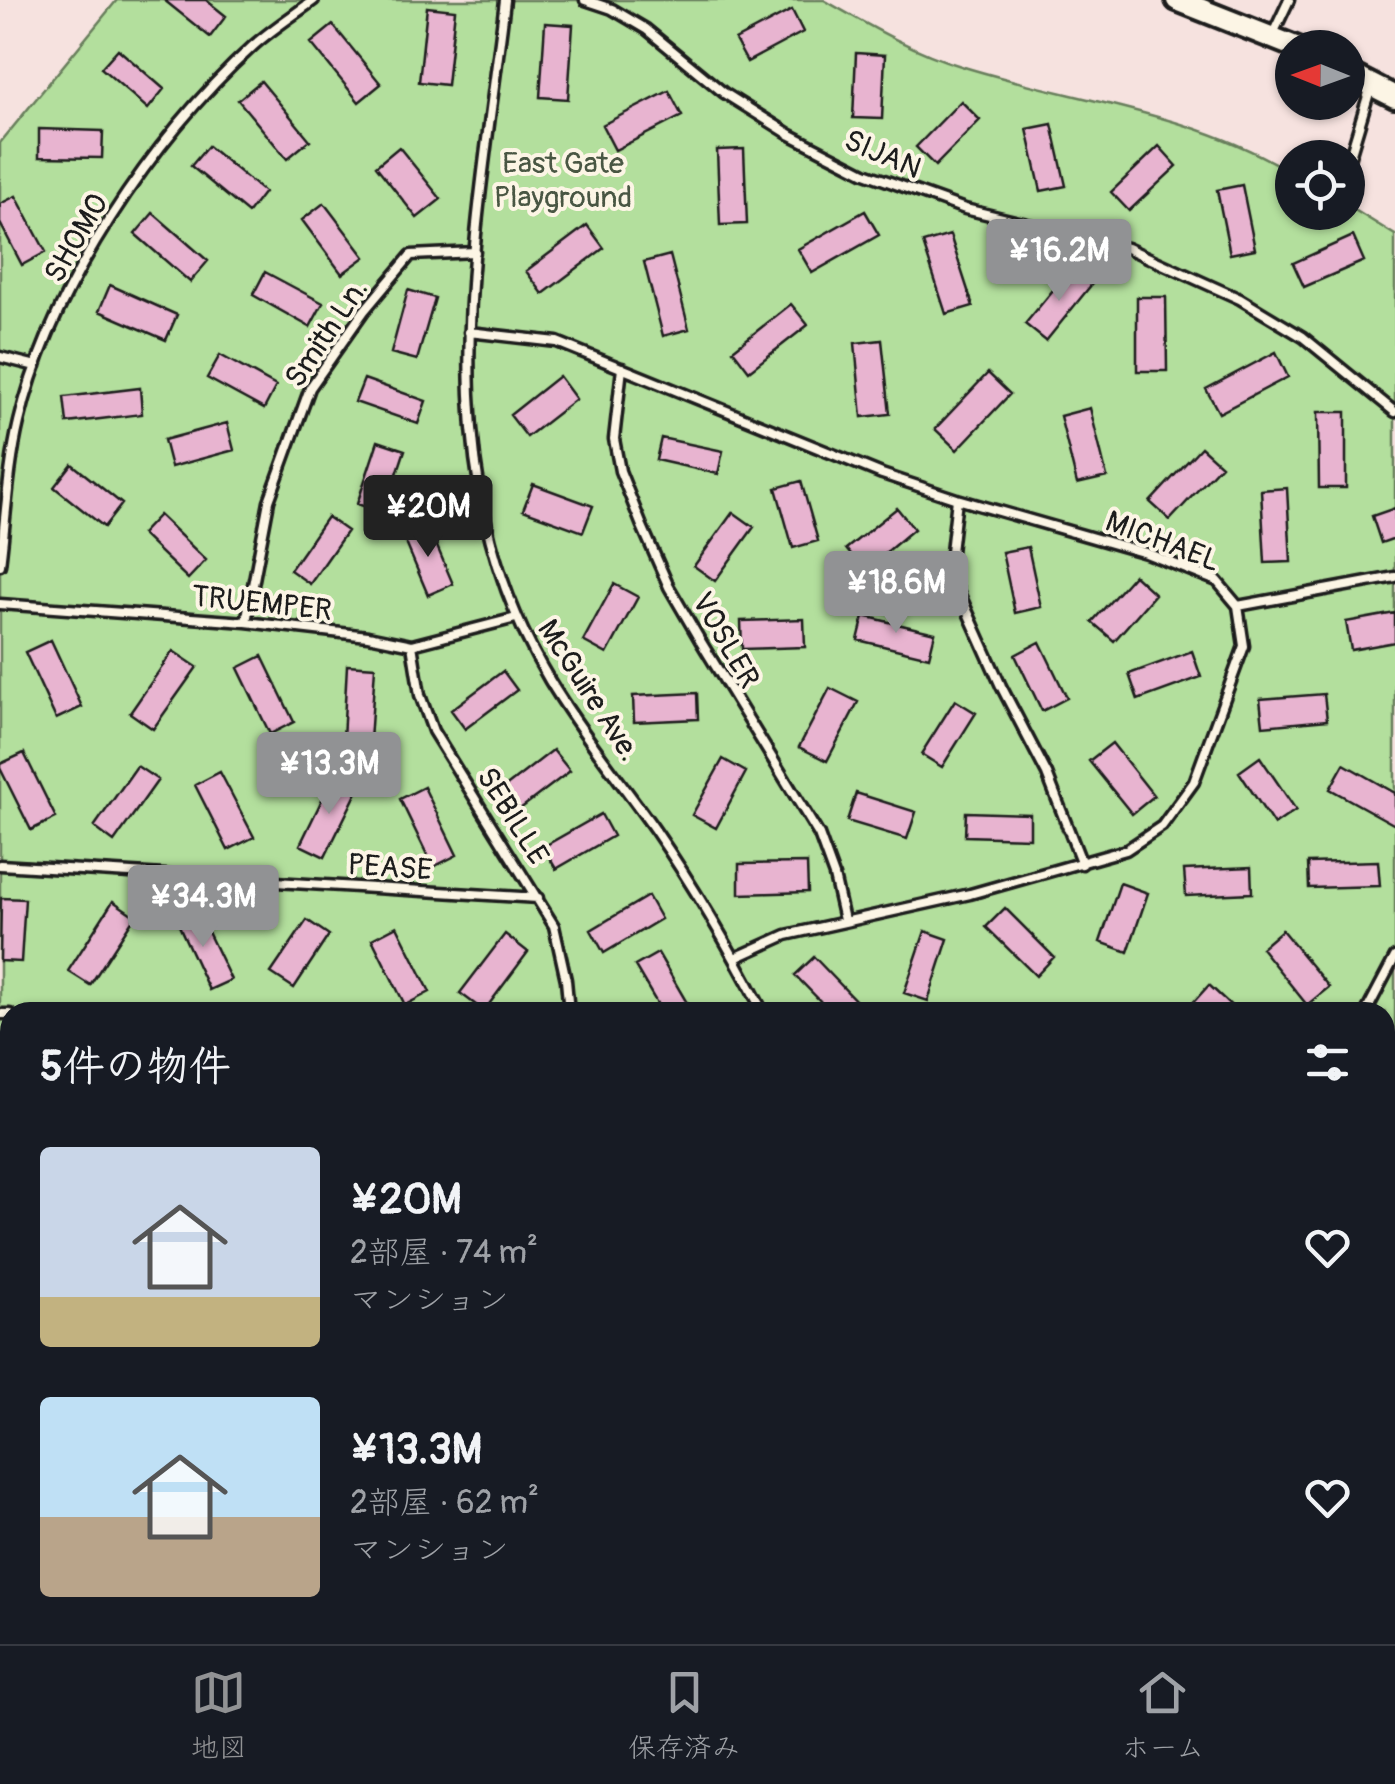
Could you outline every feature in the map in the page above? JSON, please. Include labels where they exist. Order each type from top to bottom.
[{"type":"street","points":[[1177,0],[1200,4],[1275,37]]},
{"type":"street","points":[[1365,83],[1395,97]]},
{"type":"lane","name":"SHOMO","points":[[0,565],[18,423],[36,366],[85,258],[160,150],[221,78],[256,43],[314,0]]},
{"type":"lane","name":"McGuire Ave.","points":[[505,0],[469,332],[475,474],[486,534],[516,618],[551,682],[658,834],[758,1002]]},
{"type":"lane","name":"SIJAN","points":[[585,0],[612,9],[646,30],[724,93],[834,159],[890,184],[965,209],[1128,248],[1240,299],[1304,337],[1395,412]]},
{"type":"lane","points":[[1272,36],[1289,0]]},
{"type":"lane","points":[[1355,140],[1371,86]]},
{"type":"lane","name":"Smith Ln.","points":[[246,622],[269,501],[310,388],[364,311],[411,255],[475,252]]},
{"type":"lane","name":"MICHAEL","points":[[469,332],[557,342],[882,474],[1146,553],[1217,582],[1238,606],[1244,646],[1194,782],[1162,826],[1126,850],[1082,864],[970,894],[786,935],[735,958]]},
{"type":"lane","points":[[0,357],[36,366]]},
{"type":"lane","name":"VOSLER","points":[[622,368],[614,439],[620,471],[644,531],[694,630],[820,835],[844,920]]},
{"type":"lane","points":[[957,499],[950,561],[958,588],[1001,686],[1048,774],[1082,864]]},
{"type":"lane","points":[[1238,606],[1395,577]]},
{"type":"lane","name":"TRUEMPER","points":[[0,604],[246,622],[412,645],[516,618]]},
{"type":"lane","name":"SEBILLE","points":[[412,645],[420,695],[433,731],[554,926],[568,1002]]},
{"type":"lane","name":"PEASE","points":[[0,865],[538,898]]},
{"type":"lane","points":[[1371,1002],[1395,957]]},
{"type":"green space","name":"East Gate Playground","points":[[117,0],[824,0],[943,60],[1172,121],[1253,152],[1275,164],[1275,230],[1365,230],[1365,216],[1395,235],[1395,1002],[0,1002],[0,143]]},
{"type":"building","points":[[164,0],[206,0],[226,16],[210,37]]},
{"type":"building","points":[[427,7],[455,10],[447,85],[419,82]]},
{"type":"building","points":[[792,10],[803,32],[747,62],[735,40]]},
{"type":"building","points":[[545,23],[573,25],[568,99],[540,97]]},
{"type":"building","points":[[333,25],[381,84],[359,102],[311,43]]},
{"type":"building","points":[[118,49],[164,89],[148,109],[101,68]]},
{"type":"building","points":[[856,53],[885,55],[882,119],[853,118]]},
{"type":"building","points":[[261,81],[310,140],[287,159],[238,100]]},
{"type":"building","points":[[669,91],[682,116],[615,150],[602,125]]},
{"type":"building","points":[[961,101],[980,120],[935,166],[916,147]]},
{"type":"building","points":[[1052,124],[1066,186],[1041,191],[1027,129]]},
{"type":"building","points":[[39,129],[103,131],[102,158],[39,157]]},
{"type":"building","points":[[208,146],[264,192],[248,213],[191,166]]},
{"type":"building","points":[[1159,146],[1177,166],[1129,211],[1111,192]]},
{"type":"building","points":[[399,147],[441,199],[417,218],[376,166]]},
{"type":"building","points":[[744,149],[747,224],[720,225],[717,150]]},
{"type":"building","points":[[1242,185],[1255,249],[1230,254],[1217,190]]},
{"type":"building","points":[[16,196],[46,252],[22,265],[0,223],[0,204]]},
{"type":"building","points":[[324,203],[365,257],[342,274],[302,220]]},
{"type":"building","points":[[865,211],[879,235],[812,273],[798,249]]},
{"type":"building","points":[[153,213],[208,261],[190,282],[135,234]]},
{"type":"building","points":[[587,225],[604,248],[543,294],[526,271]]},
{"type":"building","points":[[950,235],[973,306],[946,314],[923,243]]},
{"type":"building","points":[[1353,236],[1364,261],[1304,287],[1293,263]]},
{"type":"building","points":[[670,255],[689,329],[663,336],[644,262]]},
{"type":"building","points":[[1072,267],[1092,284],[1046,341],[1025,324]]},
{"type":"building","points":[[265,272],[323,303],[310,327],[253,295]]},
{"type":"building","points":[[110,285],[177,315],[166,340],[99,311]]},
{"type":"building","points":[[408,290],[435,298],[417,360],[391,353]]},
{"type":"building","points":[[1137,297],[1166,297],[1167,371],[1137,371]]},
{"type":"building","points":[[791,304],[808,325],[749,371],[733,350]]},
{"type":"building","points":[[882,340],[890,414],[862,417],[855,343]]},
{"type":"building","points":[[1276,352],[1288,377],[1219,413],[1206,389]]},
{"type":"building","points":[[220,355],[276,386],[264,409],[207,378]]},
{"type":"building","points":[[988,373],[1010,394],[957,450],[935,429]]},
{"type":"building","points":[[559,376],[576,399],[527,437],[510,415]]},
{"type":"building","points":[[364,379],[426,401],[418,424],[355,402]]},
{"type":"building","points":[[140,388],[142,414],[67,423],[64,397]]},
{"type":"building","points":[[1090,408],[1107,477],[1077,484],[1060,416]]},
{"type":"building","points":[[1318,412],[1346,412],[1346,488],[1319,488]]},
{"type":"building","points":[[227,423],[234,450],[171,467],[164,440]]},
{"type":"building","points":[[661,438],[723,451],[718,474],[656,460]]},
{"type":"building","points":[[378,441],[405,450],[384,513],[357,504]]},
{"type":"building","points":[[1201,447],[1221,465],[1170,520],[1150,502]]},
{"type":"building","points":[[72,464],[122,504],[104,527],[54,487]]},
{"type":"building","points":[[801,481],[818,541],[793,548],[776,488]]},
{"type":"building","points":[[533,484],[593,506],[583,532],[523,510]]},
{"type":"building","points":[[1287,488],[1291,562],[1265,563],[1261,490]]},
{"type":"building","points":[[897,508],[914,529],[864,571],[846,549]]},
{"type":"building","points":[[1395,508],[1395,538],[1381,543],[1372,516]]},
{"type":"building","points":[[733,512],[754,527],[715,581],[694,566]]},
{"type":"building","points":[[159,515],[206,560],[188,579],[141,534]]},
{"type":"building","points":[[327,517],[347,531],[310,584],[290,570]]},
{"type":"building","points":[[428,525],[453,584],[428,595],[403,536]]},
{"type":"building","points":[[1028,547],[1041,607],[1015,613],[1002,552]]},
{"type":"building","points":[[1134,575],[1155,594],[1114,641],[1092,622]]},
{"type":"building","points":[[614,584],[638,597],[607,654],[583,641]]},
{"type":"building","points":[[1395,613],[1395,642],[1351,650],[1346,622]]},
{"type":"building","points":[[864,616],[935,633],[929,657],[858,640]]},
{"type":"building","points":[[804,619],[805,647],[742,649],[741,621]]},
{"type":"building","points":[[51,640],[82,707],[56,719],[25,652]]},
{"type":"building","points":[[1040,642],[1067,698],[1042,711],[1015,655]]},
{"type":"building","points":[[173,651],[197,667],[153,729],[130,713]]},
{"type":"building","points":[[1192,651],[1201,677],[1138,700],[1129,674]]},
{"type":"building","points":[[262,656],[294,722],[270,734],[238,668]]},
{"type":"building","points":[[347,665],[375,667],[370,741],[343,739]]},
{"type":"building","points":[[503,671],[517,690],[465,729],[451,710]]},
{"type":"building","points":[[830,688],[858,702],[827,761],[799,747]]},
{"type":"building","points":[[697,693],[698,719],[634,722],[633,696]]},
{"type":"building","points":[[1324,694],[1327,720],[1263,726],[1260,699]]},
{"type":"building","points":[[955,700],[976,713],[942,767],[921,754]]},
{"type":"building","points":[[1112,743],[1154,796],[1132,814],[1089,761]]},
{"type":"building","points":[[553,750],[570,771],[520,809],[504,788]]},
{"type":"building","points":[[24,753],[56,818],[31,830],[0,768],[0,764]]},
{"type":"building","points":[[1260,757],[1296,810],[1274,825],[1239,772]]},
{"type":"building","points":[[723,759],[746,772],[716,828],[692,815]]},
{"type":"building","points":[[1344,764],[1395,793],[1395,825],[1330,789]]},
{"type":"building","points":[[137,766],[158,780],[114,842],[94,827]]},
{"type":"building","points":[[220,772],[254,837],[228,850],[195,785]]},
{"type":"building","points":[[333,777],[358,790],[325,857],[300,845]]},
{"type":"building","points":[[424,787],[457,855],[433,867],[400,799]]},
{"type":"building","points":[[856,793],[916,812],[907,839],[847,821]]},
{"type":"building","points":[[966,812],[1030,814],[1030,838],[965,836]]},
{"type":"building","points":[[601,814],[613,836],[556,869],[543,847]]},
{"type":"building","points":[[1378,861],[1380,886],[1309,888],[1308,863]]},
{"type":"building","points":[[807,863],[808,892],[739,894],[739,864]]},
{"type":"building","points":[[1251,867],[1252,893],[1186,896],[1184,870]]},
{"type":"building","points":[[1120,883],[1148,893],[1128,952],[1100,942]]},
{"type":"building","points":[[648,896],[661,919],[604,953],[591,930]]},
{"type":"building","points":[[1,898],[25,899],[21,962],[0,961]]},
{"type":"building","points":[[113,901],[135,916],[90,985],[68,971]]},
{"type":"building","points":[[1005,908],[1054,957],[1036,976],[986,927]]},
{"type":"building","points":[[197,909],[231,980],[209,990],[176,919]]},
{"type":"building","points":[[307,920],[329,935],[294,988],[271,973]]},
{"type":"building","points":[[397,926],[430,992],[404,1002],[372,939]]},
{"type":"building","points":[[1282,930],[1329,987],[1311,1002],[1305,1002],[1261,948]]},
{"type":"building","points":[[925,931],[948,939],[928,1001],[904,993]]},
{"type":"building","points":[[505,934],[528,952],[491,1002],[472,1002],[460,993]]},
{"type":"building","points":[[658,953],[687,1002],[656,1002],[635,966]]},
{"type":"building","points":[[814,957],[857,1002],[821,1002],[795,975]]},
{"type":"building","points":[[1209,985],[1227,1002],[1194,1002]]}]
